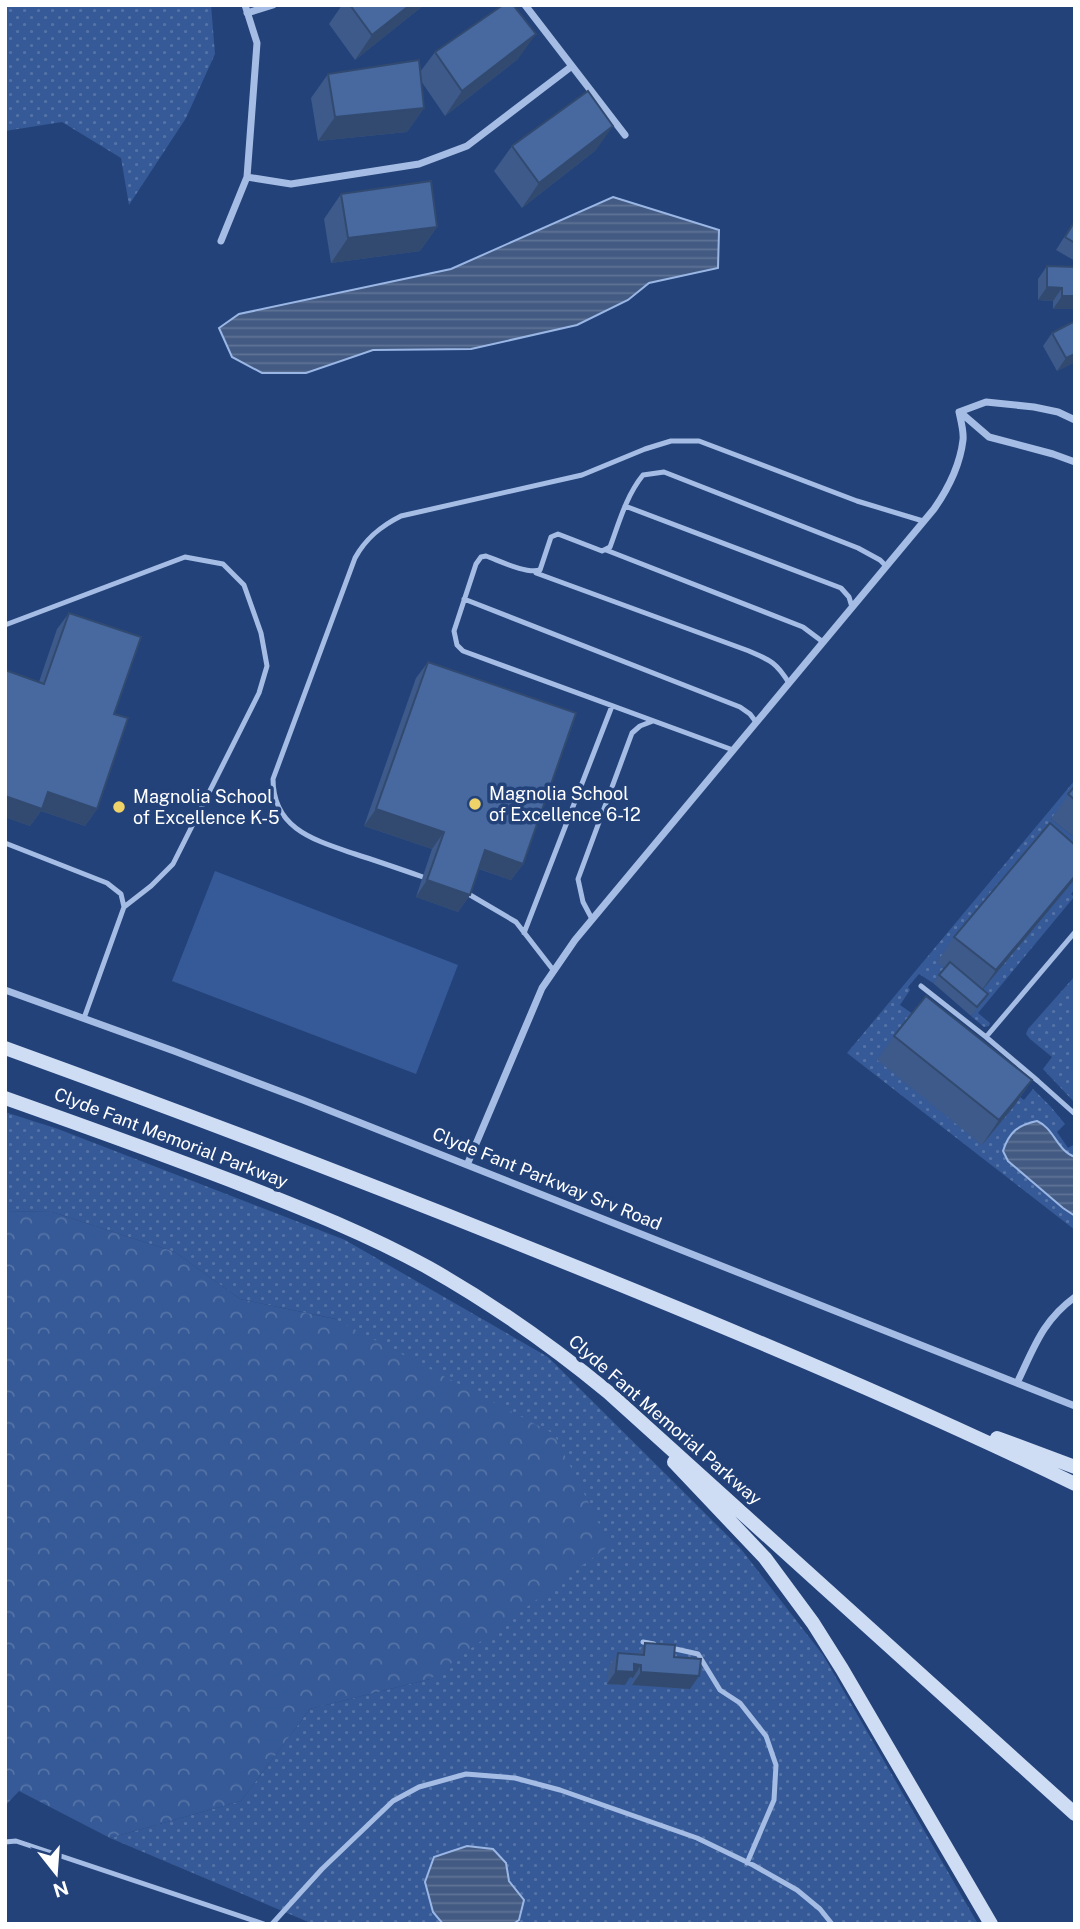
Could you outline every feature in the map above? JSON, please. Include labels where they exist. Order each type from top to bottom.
[{"type":"main road","name":"Clyde Fant Memorial Parkway","points":[[5,1048],[193,1116],[714,1322],[1075,1484]]},
{"type":"main road","name":"Clyde Fant Memorial Parkway","points":[[5,1098],[158,1152],[358,1232],[429,1268],[496,1309],[574,1364],[608,1392],[1075,1814]]},
{"type":"main road","points":[[608,1392],[765,1558],[805,1612],[991,1924]]},
{"type":"main road","points":[[943,1423],[989,1436],[1075,1467]]},
{"type":"street","points":[[221,241],[247,177],[257,43],[246,9],[273,5]]},
{"type":"street","points":[[525,5],[625,135]]},
{"type":"street","points":[[247,177],[292,184],[419,164],[467,146],[572,66]]},
{"type":"street","points":[[959,412],[985,401],[1058,412],[1075,420]]},
{"type":"street","points":[[959,412],[989,437],[1075,462]]},
{"type":"street","points":[[467,1165],[542,988],[592,919],[947,491],[956,469],[963,439],[959,412]]},
{"type":"street","name":"Clyde Fant Parkway Srv Road","points":[[5,990],[303,1100],[1075,1406]]},
{"type":"street","points":[[1017,1383],[1042,1331],[1055,1312],[1075,1297]]},
{"type":"lane","points":[[423,877],[312,839],[281,814],[273,792],[273,779],[355,558],[362,544],[382,526],[401,516],[582,475],[645,449],[671,441],[688,440],[699,441],[857,501],[923,522]]},
{"type":"lane","points":[[606,550],[610,547],[636,483],[643,475],[664,472],[858,548],[886,566]]},
{"type":"lane","points":[[625,506],[841,588],[849,597],[852,607]]},
{"type":"lane","points":[[534,572],[540,570],[551,537],[558,534],[803,627],[823,642]]},
{"type":"lane","points":[[733,750],[463,651],[457,645],[454,631],[475,564],[481,557],[486,556],[749,651],[772,661],[789,683]]},
{"type":"lane","points":[[5,625],[185,557],[223,564],[244,585],[261,633],[267,666],[259,693],[173,864],[124,907],[84,1018]]},
{"type":"lane","points":[[464,599],[730,703],[750,714],[756,722]]},
{"type":"lane","points":[[524,933],[612,706]]},
{"type":"lane","points":[[592,919],[583,902],[578,879],[632,733],[640,726],[653,721]]},
{"type":"lane","points":[[5,843],[107,883],[121,894],[124,907]]},
{"type":"lane","points":[[465,892],[516,922],[554,971]]},
{"type":"lane","points":[[986,1037],[1075,932]]},
{"type":"lane","points":[[920,986],[986,1037],[1075,1114]]},
{"type":"lane","points":[[643,1642],[698,1654],[720,1690],[740,1703],[766,1736],[776,1765],[774,1800],[747,1863]]},
{"type":"lane","points":[[272,1924],[322,1869],[393,1801],[419,1787],[466,1774],[515,1778],[560,1790],[697,1838],[797,1890],[820,1909],[832,1924]]},
{"type":"lane","points":[[5,1842],[16,1841],[264,1924]]},
{"type":"green space","points":[[5,5],[211,5],[215,54],[186,118],[129,205],[121,158],[62,122],[5,131]]},
{"type":"green space","points":[[1075,780],[1075,790],[1051,819],[1075,838],[1075,889],[1071,894],[1074,897],[978,1013],[990,1023],[989,1026],[984,1027],[971,1016],[981,1003],[944,971],[933,983],[919,974],[908,987],[910,990],[900,1005],[1024,1100],[1033,1089],[1065,1124],[1057,1132],[1068,1148],[1075,1144],[1075,1230],[847,1053]],"holes":[[[1072,883],[947,969],[937,961]]]},
{"type":"green space","points":[[215,871],[458,965],[416,1074],[172,981]]},
{"type":"green space","points":[[1075,976],[1075,1103],[1043,1069],[1052,1057],[1026,1034]]},
{"type":"green space","points":[[5,1112],[58,1129],[345,1240],[548,1357],[741,1549],[823,1655],[978,1924],[313,1924],[110,1838],[241,1801],[310,1709],[430,1679],[336,1319],[240,1299],[175,1252],[52,1212],[5,1211]]},
{"type":"green space","points":[[5,1211],[52,1212],[175,1252],[240,1299],[335,1319],[554,1434],[610,1545],[430,1679],[310,1709],[241,1801],[110,1838],[19,1791],[5,1806]]},
{"type":"shaded area","points":[[613,197],[719,230],[718,268],[649,283],[628,300],[577,325],[471,349],[373,350],[306,373],[262,373],[232,357],[219,328],[239,314],[451,269]]},
{"type":"shaded area","points":[[1037,1121],[1048,1129],[1064,1150],[1075,1157],[1075,1216],[1008,1161],[1003,1151],[1015,1130]]},
{"type":"shaded area","points":[[467,1846],[493,1849],[506,1863],[509,1881],[524,1900],[519,1920],[513,1924],[443,1924],[433,1912],[425,1882],[434,1857]]},
{"type":"building","points":[[350,5],[410,5],[372,35]]},
{"type":"building","points":[[503,5],[513,5],[536,34],[462,91],[435,52]]},
{"type":"building","points":[[419,60],[424,108],[335,117],[328,74]]},
{"type":"building","points":[[588,91],[613,126],[539,183],[512,146]]},
{"type":"building","points":[[431,181],[437,227],[348,238],[341,194]]},
{"type":"building","points":[[1075,221],[1075,243],[1065,237]]},
{"type":"building","points":[[1047,266],[1075,267],[1075,296],[1062,296],[1062,288],[1047,287]]},
{"type":"building","points":[[1075,321],[1075,354],[1066,358],[1052,333]]},
{"type":"building","points":[[69,613],[141,637],[114,714],[128,718],[97,809],[48,792],[42,809],[5,796],[5,670],[44,684]]},
{"type":"building","points":[[428,662],[576,713],[523,864],[485,850],[470,895],[427,880],[444,832],[376,809]]},
{"type":"building","points":[[1075,786],[1075,800],[1068,794]]},
{"type":"building","points":[[1050,823],[1075,845],[1075,876],[996,970],[954,937]]},
{"type":"building","points":[[950,962],[988,994],[977,1007],[939,975]]},
{"type":"building","points":[[926,996],[1032,1080],[999,1120],[894,1036]]},
{"type":"building","points":[[645,1643],[675,1645],[674,1657],[701,1659],[699,1676],[641,1672],[641,1665],[634,1664],[634,1672],[616,1671],[618,1653],[644,1655]]},
{"type":"place","name":"Magnolia School of Excellence 6-12","points":[[475,804]]},
{"type":"place","name":"Magnolia School of Excellence K-5","points":[[119,807]]}]
